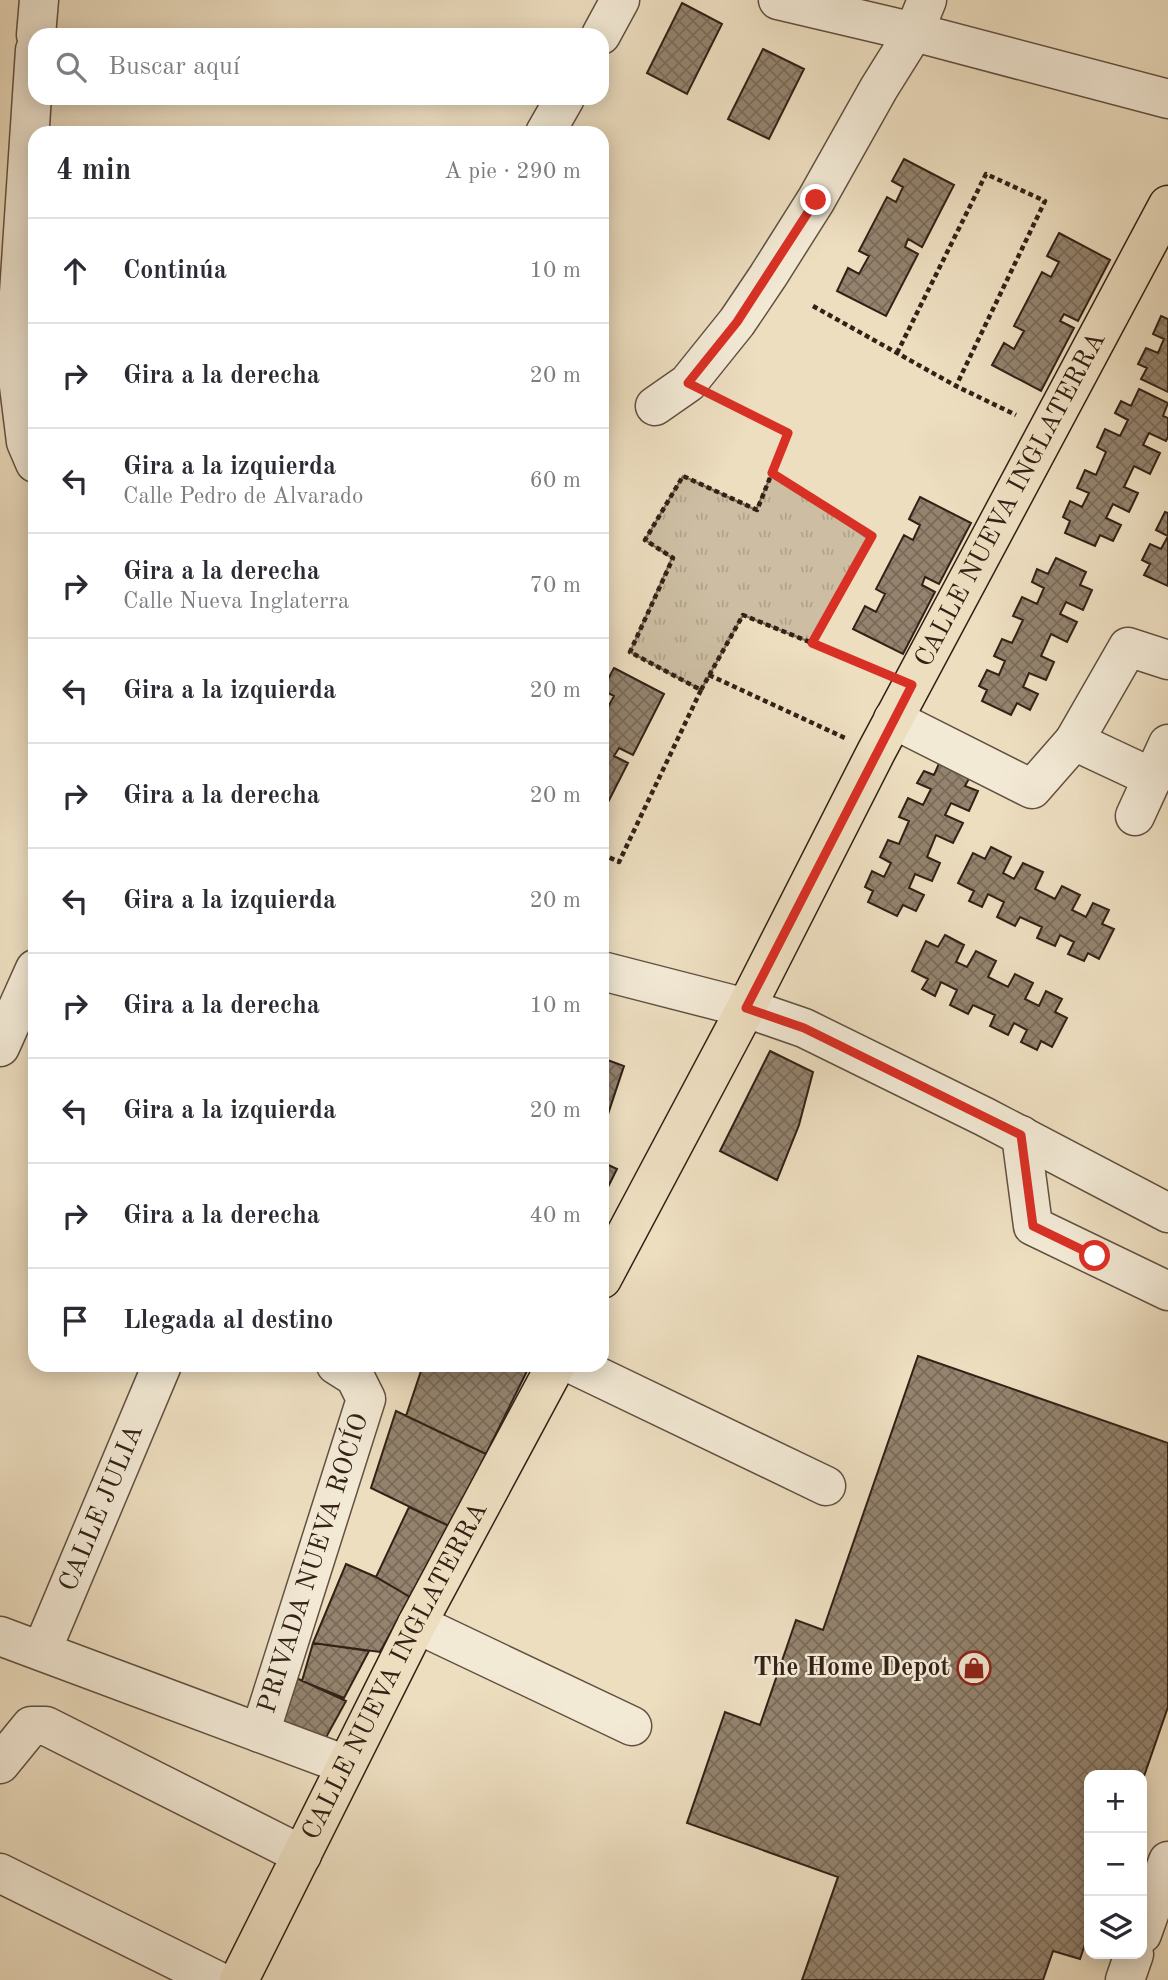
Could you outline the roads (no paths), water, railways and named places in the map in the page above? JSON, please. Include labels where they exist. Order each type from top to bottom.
[{"type":"main road","name":"CALLE NUEVA INGLATERRA","points":[[609,1266],[746,1008],[893,719],[1168,205]]},
{"type":"main road","name":"CALLE NUEVA INGLATERRA","points":[[239,1980],[417,1624],[552,1372]]},
{"type":"street","points":[[37,28],[39,0]]},
{"type":"street","points":[[604,28],[620,0]]},
{"type":"street","points":[[778,0],[920,16],[1168,99]]},
{"type":"street","points":[[655,406],[688,383],[737,322],[796,233],[920,16]]},
{"type":"street","points":[[30,126],[31,105]]},
{"type":"street","points":[[549,126],[561,105]]},
{"type":"street","points":[[20,453],[15,354],[28,156]]},
{"type":"street","points":[[893,719],[1032,789],[1074,741],[1128,647],[1168,660]]},
{"type":"street","points":[[1074,741],[1161,761],[1135,816]]},
{"type":"street","points":[[609,973],[746,1008],[804,1028],[1021,1135],[1168,1213]]},
{"type":"street","points":[[0,1047],[28,985]]},
{"type":"street","points":[[1021,1135],[1033,1226],[1168,1291]]},
{"type":"street","name":"CALLE JULIA","points":[[42,1650],[159,1372]]},
{"type":"street","name":"PRIVADA NUEVA ROCÍO","points":[[260,1732],[366,1399],[355,1377],[347,1372]]},
{"type":"street","points":[[589,1372],[825,1486]]},
{"type":"street","points":[[417,1624],[632,1726]]},
{"type":"street","points":[[0,1636],[346,1765]]},
{"type":"street","points":[[0,1764],[31,1726],[46,1726],[302,1855]]},
{"type":"street","points":[[1147,1920],[1168,1861]]},
{"type":"street","points":[[0,1873],[216,1980]]},
{"type":"street","points":[[1125,1980],[1133,1959]]},
{"type":"place","name":"The Home Depot","points":[[974,1668]]}]
